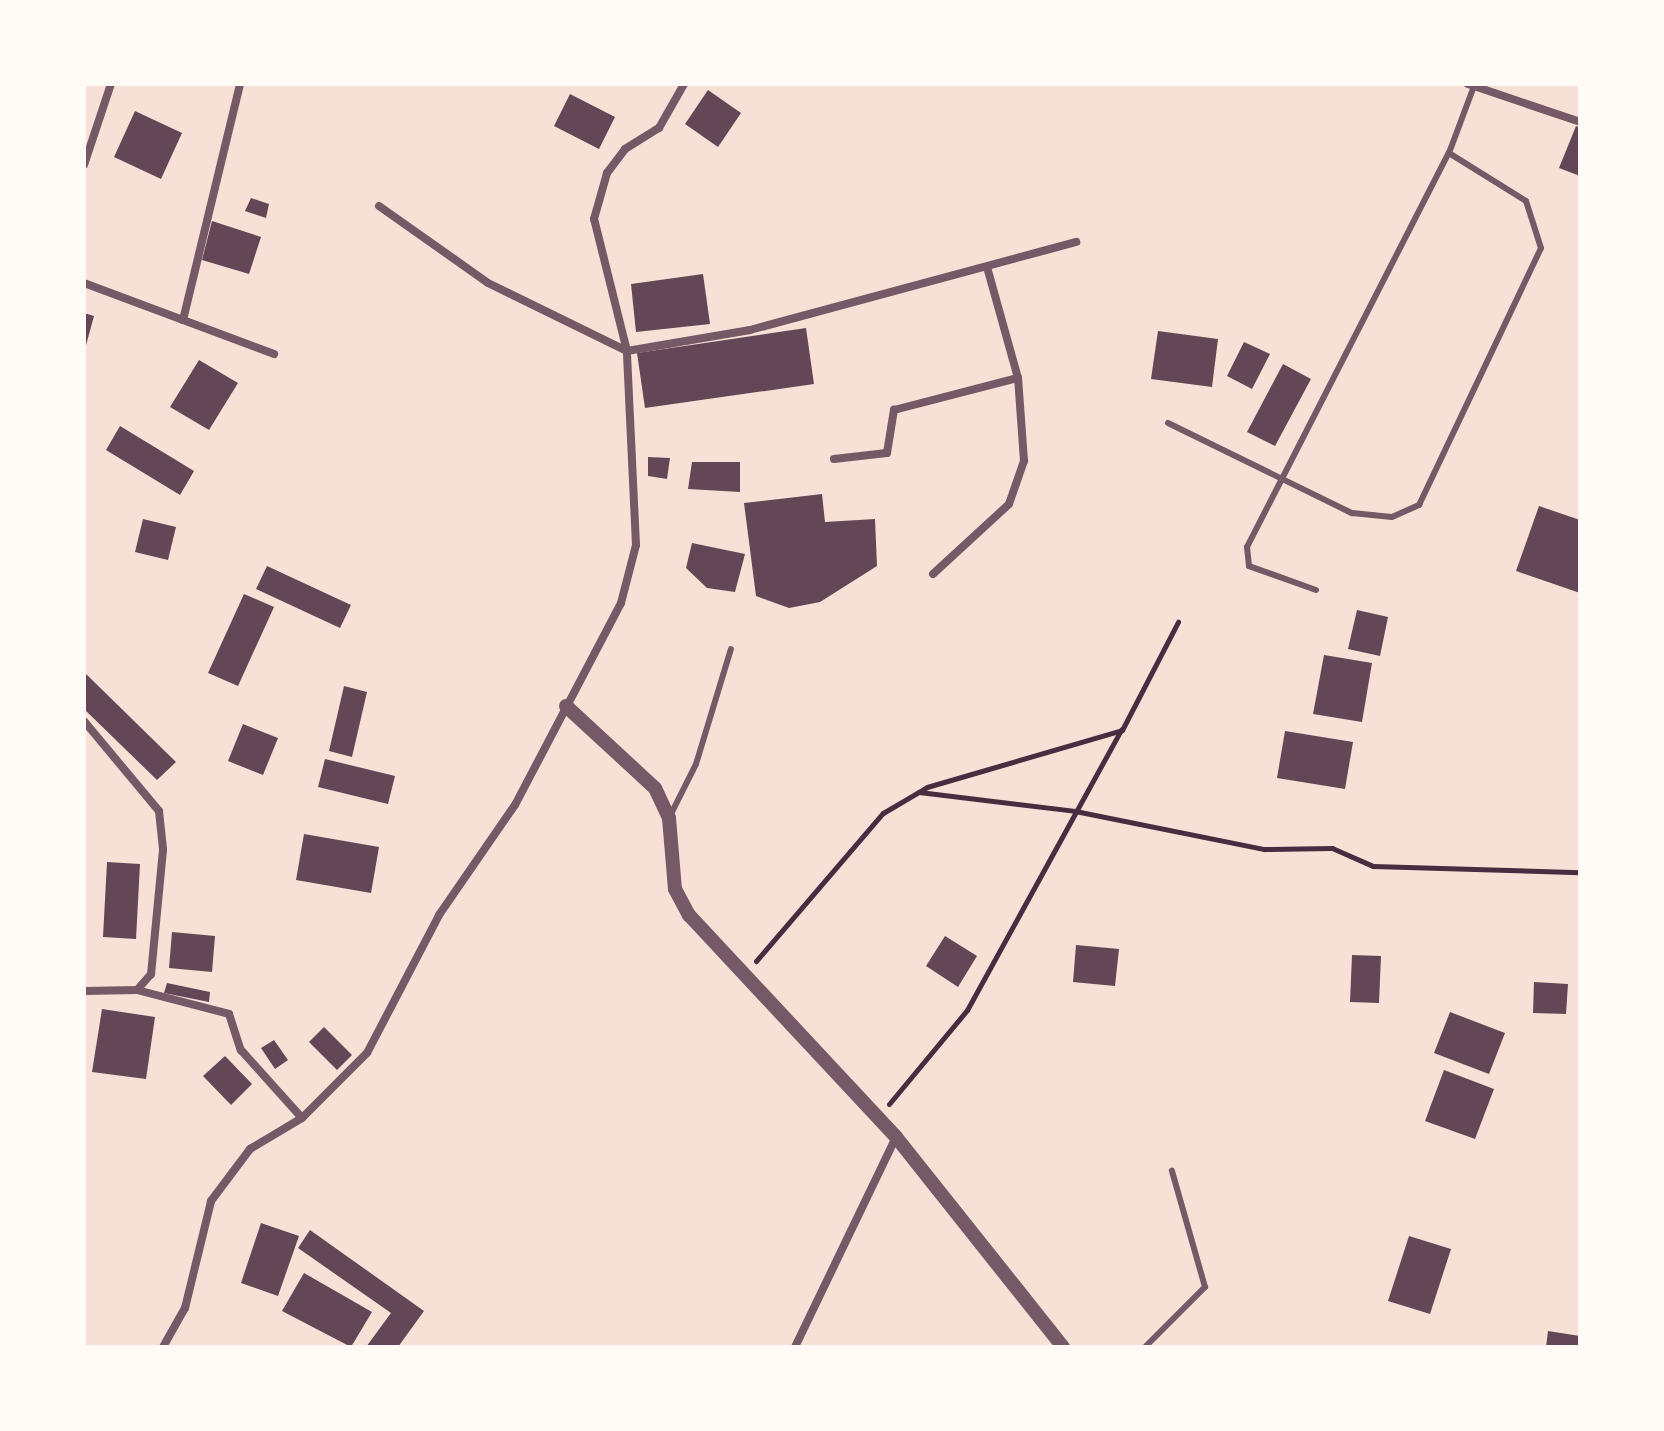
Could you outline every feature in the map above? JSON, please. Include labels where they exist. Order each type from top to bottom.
[{"type":"street","points":[[84,165],[87,146],[111,84]]},
{"type":"street","points":[[183,320],[240,84]]},
{"type":"street","points":[[163,1347],[185,1308],[211,1201],[250,1149],[302,1118],[367,1053],[439,915],[515,805],[621,603],[636,545],[627,351],[594,219],[599,190],[625,149],[659,128],[684,84]]},
{"type":"street","points":[[1471,85],[1580,122]]},
{"type":"street","points":[[379,206],[488,283],[627,351],[750,330],[1076,242]]},
{"type":"street","points":[[933,574],[1009,504],[1024,461],[1018,378],[987,267]]},
{"type":"street","points":[[84,283],[274,354]]},
{"type":"street","points":[[834,459],[887,453],[894,410],[1018,378]]},
{"type":"street","points":[[566,706],[636,764],[669,818],[675,889],[689,915],[896,1137],[1063,1347]]},
{"type":"street","points":[[84,721],[159,811],[163,850],[151,974],[137,990]]},
{"type":"street","points":[[84,991],[137,990],[229,1014],[241,1050],[302,1118]]},
{"type":"street","points":[[795,1347],[896,1137]]},
{"type":"lane","points":[[1316,590],[1249,566],[1247,547],[1449,153],[1471,85]]},
{"type":"lane","points":[[1168,423],[1352,513],[1392,517],[1419,505],[1541,248],[1526,201],[1449,153]]},
{"type":"lane","points":[[669,818],[696,764],[731,649]]},
{"type":"lane","points":[[1145,1347],[1205,1287],[1172,1171]]},
{"type":"path","points":[[877,1118],[967,1010],[1122,730],[1178,622]]},
{"type":"path","points":[[745,972],[883,813],[919,792],[1122,730]]},
{"type":"path","points":[[919,792],[1075,811],[1264,849],[1332,848],[1373,866],[1580,872]]},
{"type":"building","points":[[708,90],[741,113],[718,147],[685,124]]},
{"type":"building","points":[[570,94],[615,117],[599,149],[554,126]]},
{"type":"building","points":[[135,111],[182,133],[161,179],[114,157]]},
{"type":"building","points":[[1576,126],[1580,128],[1580,176],[1559,168]]},
{"type":"building","points":[[251,198],[269,204],[266,218],[245,211]]},
{"type":"building","points":[[212,221],[261,237],[249,274],[202,260]]},
{"type":"building","points":[[703,274],[710,324],[636,332],[631,284]]},
{"type":"building","points":[[84,313],[94,316],[85,349],[84,348]]},
{"type":"building","points":[[806,328],[814,384],[645,408],[637,353]]},
{"type":"building","points":[[1158,331],[1218,339],[1212,387],[1151,379]]},
{"type":"building","points":[[1244,342],[1270,354],[1252,389],[1227,376]]},
{"type":"building","points":[[199,360],[238,383],[209,430],[170,407]]},
{"type":"building","points":[[1283,364],[1311,379],[1275,446],[1247,432]]},
{"type":"building","points":[[120,426],[194,471],[180,495],[106,450]]},
{"type":"building","points":[[648,457],[670,458],[667,479],[648,476]]},
{"type":"building","points":[[692,462],[740,462],[740,492],[688,489]]},
{"type":"building","points":[[822,494],[825,522],[875,519],[877,566],[820,602],[789,608],[756,596],[744,503]]},
{"type":"building","points":[[1539,506],[1580,520],[1580,593],[1516,571]]},
{"type":"building","points":[[143,519],[176,527],[168,560],[135,552]]},
{"type":"building","points":[[692,543],[745,554],[735,592],[707,588],[686,568]]},
{"type":"building","points":[[267,566],[351,605],[340,628],[256,589]]},
{"type":"building","points":[[244,594],[274,607],[238,686],[208,673]]},
{"type":"building","points":[[1357,610],[1388,617],[1380,656],[1348,649]]},
{"type":"building","points":[[1324,655],[1372,663],[1362,722],[1313,714]]},
{"type":"building","points":[[84,672],[176,762],[157,780],[84,709]]},
{"type":"building","points":[[344,686],[367,692],[352,757],[329,751]]},
{"type":"building","points":[[243,724],[278,738],[263,775],[228,761]]},
{"type":"building","points":[[1285,731],[1353,742],[1345,789],[1277,778]]},
{"type":"building","points":[[325,759],[395,776],[388,804],[318,787]]},
{"type":"building","points":[[304,834],[379,847],[371,893],[296,880]]},
{"type":"building","points":[[107,862],[140,864],[136,939],[103,937]]},
{"type":"building","points":[[172,932],[215,936],[212,972],[169,968]]},
{"type":"building","points":[[945,936],[977,956],[958,987],[926,966]]},
{"type":"building","points":[[1076,945],[1119,949],[1115,986],[1073,982]]},
{"type":"building","points":[[1352,955],[1381,956],[1379,1003],[1350,1002]]},
{"type":"building","points":[[1534,982],[1568,984],[1566,1014],[1533,1013]]},
{"type":"building","points":[[167,983],[210,992],[209,1002],[164,993]]},
{"type":"building","points":[[102,1009],[155,1017],[146,1079],[92,1072]]},
{"type":"building","points":[[1450,1012],[1505,1033],[1489,1074],[1434,1053]]},
{"type":"building","points":[[324,1027],[352,1055],[337,1070],[309,1042]]},
{"type":"building","points":[[274,1040],[288,1060],[275,1069],[261,1048]]},
{"type":"building","points":[[225,1056],[252,1084],[231,1105],[203,1076]]},
{"type":"building","points":[[1444,1070],[1494,1089],[1475,1139],[1425,1121]]},
{"type":"building","points":[[261,1223],[299,1236],[278,1296],[241,1283]]},
{"type":"building","points":[[310,1230],[424,1311],[398,1347],[366,1347],[391,1313],[298,1248]]},
{"type":"building","points":[[1409,1236],[1451,1249],[1430,1314],[1388,1301]]},
{"type":"building","points":[[304,1273],[372,1312],[351,1347],[282,1311]]},
{"type":"building","points":[[1548,1331],[1580,1336],[1580,1347],[1546,1347]]}]
